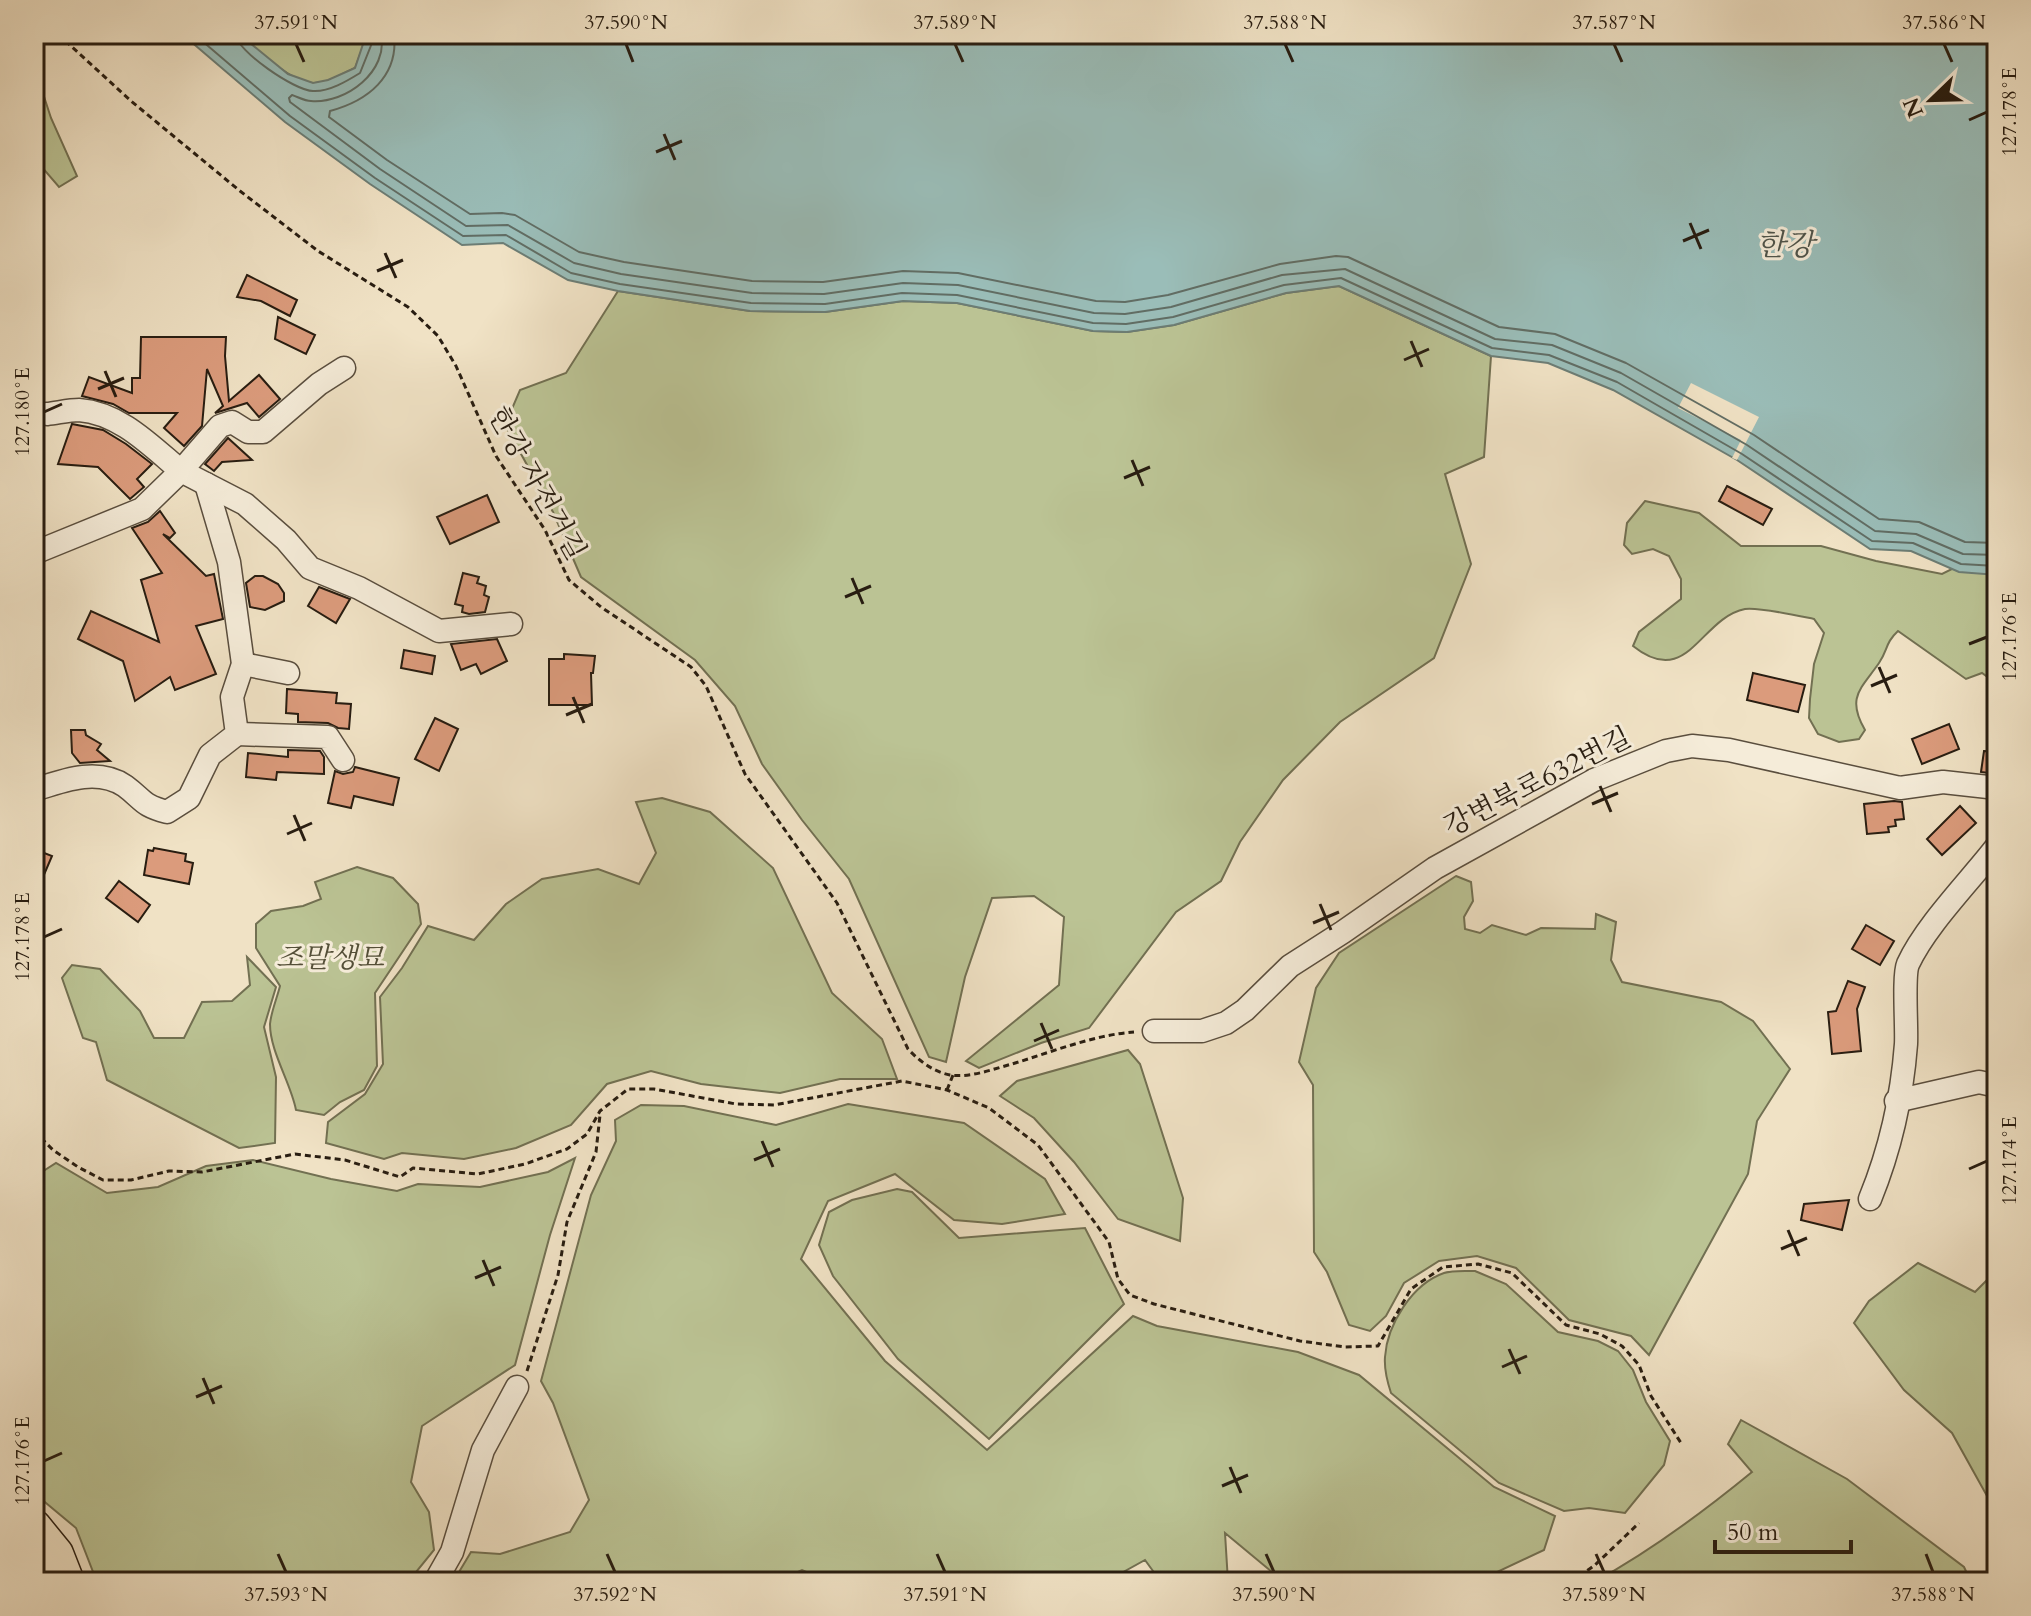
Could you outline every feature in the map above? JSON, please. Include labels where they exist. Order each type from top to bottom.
[{"type":"highway","points":[[34,1527],[56,1554],[67,1582]]},
{"type":"street","points":[[34,553],[142,509],[220,426],[232,422],[248,432],[263,432],[319,384],[344,368]]},
{"type":"street","points":[[47,414],[79,410],[112,418],[181,471],[245,504],[286,540],[310,568],[359,588],[439,631],[511,624]]},
{"type":"street","points":[[206,484],[229,562],[243,664],[232,697],[237,734]]},
{"type":"street","points":[[243,664],[288,673]]},
{"type":"street","points":[[34,790],[70,778],[97,776],[123,784],[148,807],[167,812],[189,798],[210,755],[237,734],[328,737],[343,760]]},
{"type":"street","name":"강변북로632번길","points":[[1154,1031],[1202,1031],[1226,1023],[1245,1010],[1290,966],[1435,868],[1594,780],[1666,751],[1692,746],[1729,750],[1900,788],[1943,782],[1997,788]]},
{"type":"street","points":[[1870,1199],[1887,1155],[1902,1083],[1906,1042],[1906,967],[1929,932],[1997,846]]},
{"type":"street","points":[[1896,1101],[1979,1082],[1997,1086]]},
{"type":"street","points":[[435,1582],[452,1552],[483,1450],[517,1387]]},
{"type":"path","name":"한강 자전거길","points":[[58,34],[131,101],[240,191],[318,251],[408,307],[438,336],[456,366],[496,456],[545,530],[569,580],[601,607],[691,667],[699,676],[745,774],[837,903],[908,1049],[933,1068],[953,1075]]},
{"type":"path","points":[[947,1090],[953,1075],[980,1073],[1110,1035],[1154,1031]]},
{"type":"path","points":[[34,1131],[65,1159],[103,1180],[131,1180],[169,1171],[202,1172],[295,1154],[345,1160],[400,1177],[413,1168],[478,1174],[525,1164],[567,1149],[587,1134],[600,1111],[628,1089],[667,1091],[736,1104],[774,1105],[902,1081],[947,1090],[989,1108],[1038,1145],[1109,1242],[1118,1279],[1130,1295],[1154,1304],[1300,1341],[1345,1347],[1378,1346],[1411,1289],[1443,1267],[1478,1264],[1512,1273],[1566,1325],[1600,1334],[1622,1346],[1639,1365],[1651,1396],[1681,1443]]},
{"type":"path","points":[[517,1387],[530,1367],[558,1275],[567,1222],[596,1152],[600,1111]]},
{"type":"path","points":[[1571,1582],[1595,1565],[1639,1523]]},
{"type":"path","points":[[1494,1582],[1500,1579],[1510,1582]]},
{"type":"green space","points":[[239,34],[360,34],[365,41],[355,68],[329,80],[313,83],[284,71]]},
{"type":"green space","points":[[34,66],[51,118],[77,176],[59,187],[34,158]]},
{"type":"green space","points":[[1339,286],[1491,356],[1484,457],[1445,474],[1471,564],[1434,658],[1340,722],[1283,780],[1240,842],[1221,881],[1176,912],[1089,1028],[979,1068],[966,1061],[1059,985],[1064,917],[1034,896],[992,898],[965,977],[946,1062],[929,1057],[849,879],[762,764],[735,706],[695,660],[581,577],[553,512],[505,425],[520,390],[566,373],[618,291],[750,311],[825,312],[903,301],[957,303],[1093,331],[1127,332],[1174,325],[1286,293]]},
{"type":"green space","points":[[1645,501],[1699,513],[1741,546],[1821,546],[1942,574],[1976,557],[1997,567],[1997,684],[1982,673],[1966,679],[1898,631],[1858,694],[1857,709],[1865,730],[1859,739],[1839,742],[1818,734],[1809,718],[1814,664],[1824,633],[1814,619],[1769,610],[1745,609],[1716,625],[1681,656],[1667,660],[1652,657],[1633,646],[1639,632],[1681,599],[1681,579],[1669,556],[1653,549],[1632,554],[1624,545],[1627,523]]},
{"type":"green space","points":[[662,798],[710,812],[773,868],[832,993],[882,1039],[897,1079],[840,1079],[780,1093],[701,1084],[651,1071],[607,1084],[571,1125],[516,1148],[464,1159],[402,1153],[384,1159],[326,1143],[328,1122],[365,1094],[383,1064],[380,997],[428,926],[474,940],[506,904],[542,879],[598,869],[639,884],[656,853],[636,802]]},
{"type":"green space","name":"조말생묘","points":[[357,867],[393,878],[418,904],[421,924],[375,993],[377,1066],[364,1090],[340,1102],[324,1115],[296,1110],[271,1035],[270,1024],[280,986],[256,948],[256,924],[271,911],[303,906],[321,899],[315,882]]},
{"type":"green space","points":[[1456,876],[1471,882],[1473,901],[1464,917],[1465,929],[1480,933],[1492,925],[1526,935],[1541,928],[1595,929],[1596,914],[1616,922],[1611,960],[1622,982],[1721,1002],[1753,1021],[1790,1069],[1757,1121],[1748,1174],[1649,1355],[1631,1336],[1569,1320],[1516,1268],[1477,1256],[1439,1261],[1404,1283],[1386,1316],[1370,1331],[1349,1325],[1327,1272],[1314,1252],[1313,1085],[1299,1062],[1316,988],[1339,953]]},
{"type":"green space","points":[[247,957],[276,987],[264,1027],[276,1077],[275,1143],[239,1148],[107,1080],[96,1042],[83,1038],[62,978],[72,965],[100,969],[140,1011],[154,1038],[184,1038],[202,1002],[232,1001],[250,985]]},
{"type":"green space","points":[[1128,1050],[1140,1064],[1183,1198],[1180,1241],[1118,1219],[1074,1162],[1034,1118],[1000,1096],[1017,1081]]},
{"type":"green space","points":[[848,1104],[964,1123],[1045,1179],[1065,1214],[1002,1224],[954,1220],[895,1174],[828,1201],[801,1259],[885,1361],[987,1450],[1133,1316],[1157,1326],[1298,1352],[1359,1375],[1494,1487],[1555,1516],[1544,1550],[1476,1582],[1284,1582],[1225,1533],[1228,1582],[1161,1582],[1145,1560],[1118,1575],[1114,1582],[830,1582],[802,1570],[775,1582],[453,1582],[471,1552],[500,1554],[570,1532],[589,1500],[553,1403],[541,1381],[591,1195],[616,1141],[615,1120],[641,1105],[684,1106],[776,1125]]},
{"type":"green space","points":[[575,1158],[550,1235],[515,1365],[422,1426],[411,1482],[429,1512],[434,1550],[408,1582],[97,1582],[76,1528],[34,1493],[34,1177],[56,1163],[107,1193],[158,1187],[206,1166],[253,1160],[397,1191],[418,1184],[480,1187],[548,1172]]},
{"type":"green space","points":[[897,1189],[912,1192],[959,1238],[1085,1228],[1124,1304],[989,1439],[898,1359],[833,1276],[819,1245],[829,1212],[852,1200]]},
{"type":"green space","points":[[1918,1263],[1975,1292],[1997,1270],[1997,1514],[1952,1433],[1904,1390],[1854,1323],[1869,1301]]},
{"type":"green space","points":[[1475,1271],[1506,1284],[1558,1332],[1598,1341],[1618,1351],[1633,1370],[1646,1402],[1670,1441],[1664,1465],[1625,1513],[1589,1508],[1564,1511],[1499,1483],[1391,1393],[1385,1357],[1391,1332],[1403,1307],[1432,1278],[1448,1272]]},
{"type":"green space","points":[[1741,1420],[1847,1479],[1964,1567],[1971,1582],[1594,1582],[1676,1531],[1752,1472],[1728,1444]]},
{"type":"green space","points":[[34,1545],[58,1582],[34,1582]]},
{"type":"water","name":"한강","points":[[182,34],[239,34],[288,74],[313,83],[355,68],[364,41],[360,34],[1997,34],[1997,575],[1959,572],[1911,551],[1870,549],[1737,460],[1613,390],[1548,363],[1491,356],[1339,286],[1286,293],[1174,325],[1127,332],[1093,331],[957,303],[903,301],[825,312],[750,311],[618,291],[568,280],[503,243],[462,245],[370,184],[285,122]]},
{"type":"pier","points":[[1691,383],[1759,417],[1737,460],[1732,458],[1741,440],[1678,408]]},
{"type":"building","points":[[247,275],[297,300],[290,316],[261,301],[237,297]]},
{"type":"building","points":[[278,317],[315,335],[306,354],[275,339]]},
{"type":"building","points":[[141,337],[226,337],[229,401],[259,375],[280,399],[259,417],[247,403],[215,413],[223,406],[207,369],[202,426],[184,446],[164,428],[177,413],[129,413],[113,404],[82,396],[89,377],[132,393],[132,378],[140,378]]},
{"type":"building","points":[[72,424],[103,430],[152,464],[137,479],[144,487],[130,499],[98,467],[58,464]]},
{"type":"building","points":[[228,438],[252,460],[222,462],[214,471],[205,464]]},
{"type":"building","points":[[1727,486],[1772,509],[1763,525],[1719,501]]},
{"type":"building","points":[[487,495],[499,522],[450,544],[437,517]]},
{"type":"building","points":[[160,511],[175,533],[170,538],[163,534],[206,576],[214,574],[223,619],[196,626],[216,674],[175,690],[170,677],[135,701],[123,661],[78,639],[91,611],[159,642],[141,580],[162,573],[132,528],[148,522]]},
{"type":"building","points":[[463,573],[479,577],[477,583],[486,586],[484,595],[489,597],[485,612],[469,614],[462,612],[463,606],[455,604]]},
{"type":"building","points":[[255,576],[263,576],[278,584],[284,593],[284,601],[265,610],[250,607],[246,583]]},
{"type":"building","points":[[319,587],[350,599],[336,623],[308,606]]},
{"type":"building","points":[[497,639],[507,661],[481,674],[476,664],[461,670],[451,644]]},
{"type":"building","points":[[404,650],[435,656],[432,674],[401,668]]},
{"type":"building","points":[[564,654],[595,656],[591,673],[592,705],[549,705],[549,659],[564,659]]},
{"type":"building","points":[[1753,673],[1805,685],[1798,712],[1747,700]]},
{"type":"building","points":[[287,689],[337,693],[336,703],[351,704],[349,729],[328,723],[298,722],[298,714],[286,713]]},
{"type":"building","points":[[435,718],[458,729],[439,771],[415,759]]},
{"type":"building","points":[[1949,724],[1959,749],[1922,764],[1912,739]]},
{"type":"building","points":[[71,730],[85,730],[86,735],[101,744],[97,750],[110,761],[80,763],[72,753]]},
{"type":"building","points":[[288,750],[320,751],[324,757],[324,774],[277,772],[276,780],[246,777],[248,753],[288,757]]},
{"type":"building","points":[[1984,751],[1997,752],[1997,774],[1981,772]]},
{"type":"building","points":[[355,767],[399,778],[393,805],[354,796],[351,808],[328,803],[335,771],[343,774],[353,772]]},
{"type":"building","points":[[1902,802],[1904,819],[1895,820],[1896,826],[1888,827],[1889,832],[1867,834],[1864,804]]},
{"type":"building","points":[[1960,806],[1976,823],[1942,855],[1927,839]]},
{"type":"building","points":[[154,848],[186,854],[185,861],[193,863],[189,884],[144,875],[148,850],[153,851]]},
{"type":"building","points":[[34,849],[52,856],[34,898]]},
{"type":"building","points":[[119,881],[150,905],[138,922],[106,898]]},
{"type":"building","points":[[1866,925],[1894,941],[1880,965],[1852,949]]},
{"type":"building","points":[[1848,981],[1865,987],[1857,1009],[1861,1051],[1832,1054],[1828,1012],[1836,1011]]},
{"type":"building","points":[[1849,1200],[1842,1230],[1801,1220],[1804,1204]]}]
